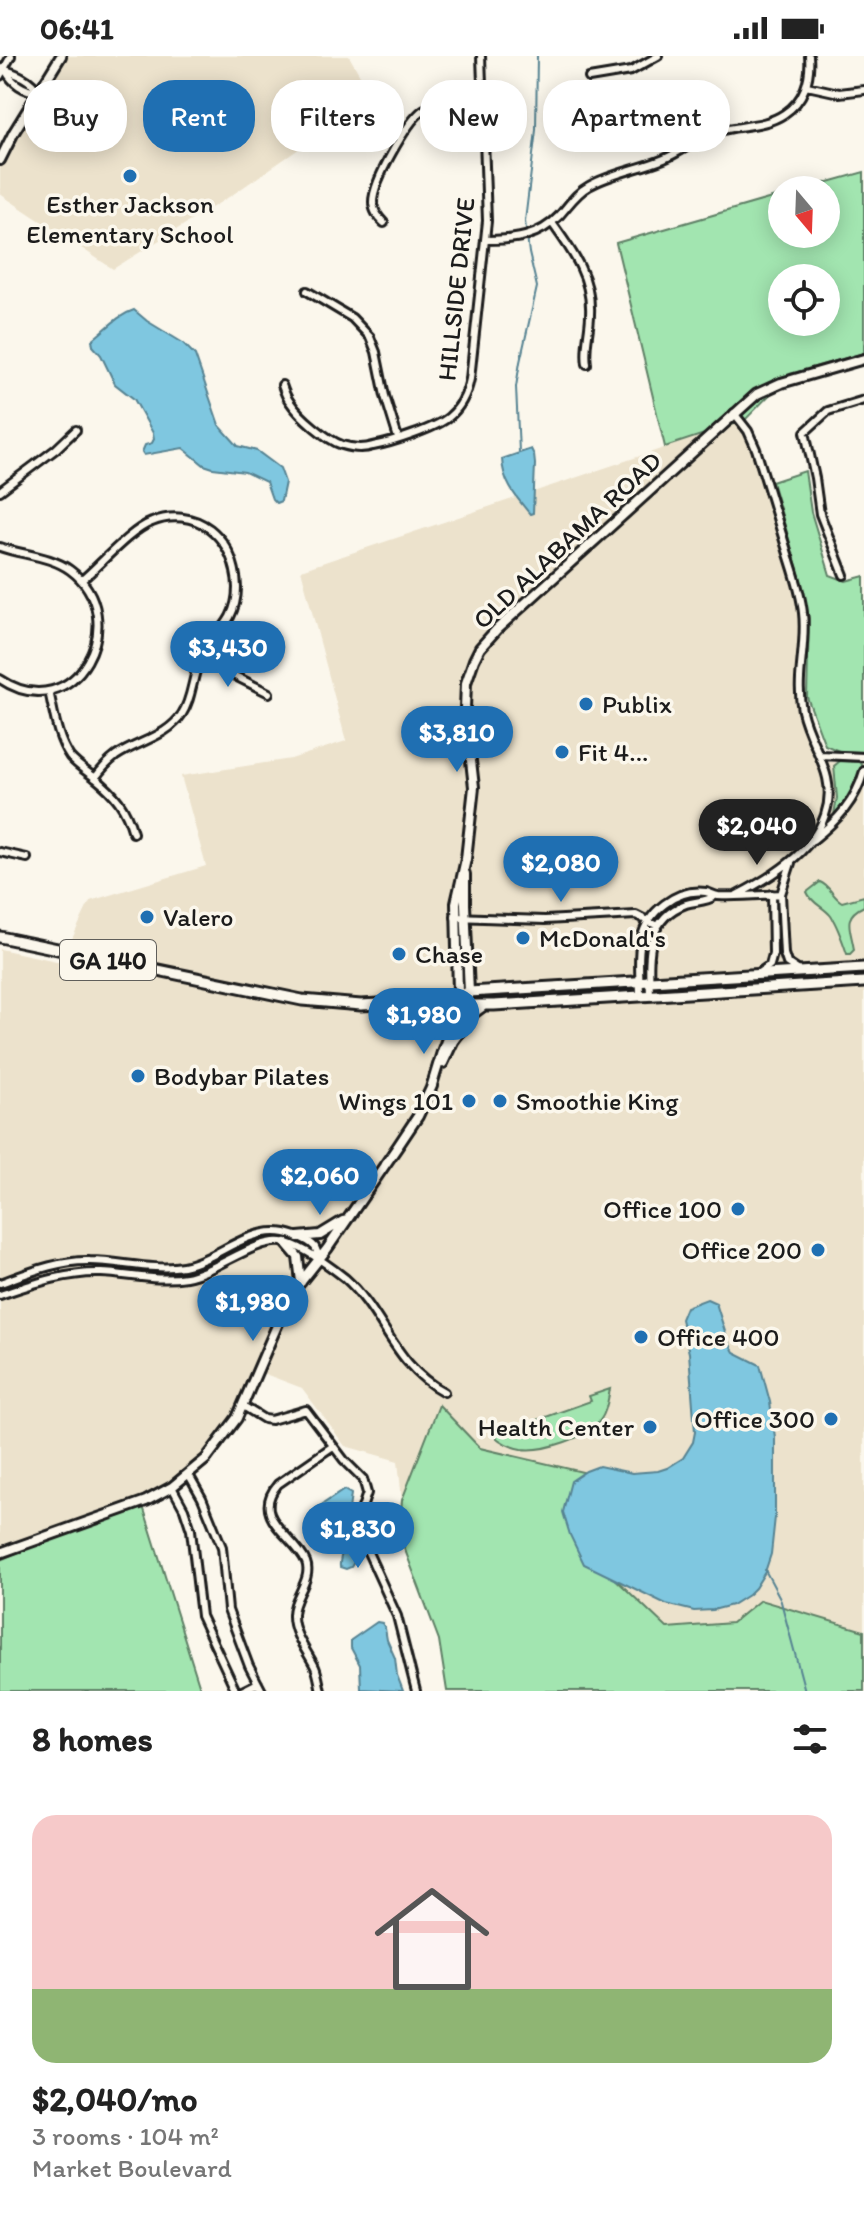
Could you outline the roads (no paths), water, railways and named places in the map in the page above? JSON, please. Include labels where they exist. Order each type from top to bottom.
[{"type":"main road","name":"GA 140","points":[[0,937],[302,1000],[361,1005],[434,1001],[463,992],[864,968]]},
{"type":"main road","name":"GA 140","points":[[434,1001],[484,1005],[864,982]]},
{"type":"main road","points":[[418,1003],[444,1017],[451,1037]]},
{"type":"main road","points":[[451,1037],[484,1005]]},
{"type":"street","points":[[11,56],[2,71],[15,73],[26,80]]},
{"type":"street","points":[[46,80],[61,56]]},
{"type":"street","name":"HILLSIDE DRIVE","points":[[481,56],[482,80]]},
{"type":"street","points":[[589,78],[631,71],[658,56]]},
{"type":"street","points":[[486,240],[525,237],[540,231],[589,186],[662,160],[716,132],[776,119],[795,105],[807,86],[809,56]]},
{"type":"street","points":[[807,86],[839,93],[864,90]]},
{"type":"street","points":[[384,223],[374,209],[375,189],[411,123],[420,114]]},
{"type":"street","points":[[0,160],[24,117]]},
{"type":"street","name":"HILLSIDE DRIVE","points":[[282,385],[290,403],[331,441],[344,446],[373,446],[398,438],[443,421],[456,410],[470,379],[486,240],[486,152]]},
{"type":"street","points":[[552,223],[576,257],[587,284],[590,312],[585,351],[587,364]]},
{"type":"street","points":[[307,291],[352,318],[370,337],[398,438]]},
{"type":"street","name":"OLD ALABAMA ROAD","points":[[0,1553],[138,1505],[189,1475],[213,1451],[243,1406],[285,1307],[411,1126],[431,1088],[462,1005],[457,891],[466,859],[474,787],[465,696],[469,672],[480,648],[497,629],[757,394],[864,359]]},
{"type":"street","points":[[844,575],[820,514],[805,432],[828,411],[863,400],[864,410]]},
{"type":"street","points":[[734,413],[748,431],[756,449],[800,593],[804,621],[801,702],[806,726],[827,774],[828,804],[823,820],[807,845]]},
{"type":"street","points":[[0,491],[76,430]]},
{"type":"street","points":[[82,580],[137,531],[151,522],[180,517],[194,520],[219,537],[229,551],[236,576],[237,592],[230,616],[201,659],[187,704],[177,721],[162,733],[116,756],[95,778]]},
{"type":"street","points":[[0,547],[58,563],[82,580],[95,611],[97,634],[95,650],[88,664],[65,686],[34,692],[19,689],[0,679]]},
{"type":"street","points":[[201,659],[269,693]]},
{"type":"street","points":[[49,691],[64,747],[76,763],[115,794],[128,815],[133,833]]},
{"type":"street","points":[[820,755],[864,757]]},
{"type":"street","points":[[737,895],[792,860],[828,828],[846,810],[864,771]]},
{"type":"street","points":[[0,852],[27,858]]},
{"type":"street","points":[[792,860],[781,894],[785,959],[799,971]]},
{"type":"street","points":[[645,981],[640,948],[648,920],[662,905],[680,896],[705,892],[715,896],[781,894]]},
{"type":"street","points":[[757,974],[766,969],[772,959],[772,894]]},
{"type":"street","points":[[645,996],[648,957],[658,926],[677,909],[715,896]]},
{"type":"street","points":[[460,916],[545,920],[636,915],[658,926]]},
{"type":"street","points":[[298,1237],[320,1235],[350,1216]]},
{"type":"street","points":[[0,1283],[43,1269],[87,1260],[175,1267],[197,1263],[262,1233],[283,1232],[298,1237],[314,1246],[320,1259]]},
{"type":"street","points":[[286,1243],[298,1257],[301,1282]]},
{"type":"street","points":[[0,1295],[77,1273],[161,1279],[186,1277],[210,1270],[258,1247],[286,1243],[320,1259],[343,1277],[366,1301],[400,1355],[425,1380],[444,1392]]},
{"type":"street","points":[[243,1406],[271,1420],[306,1410],[363,1479],[367,1493],[356,1526],[397,1616],[416,1691]]},
{"type":"street","points":[[321,1691],[316,1670],[293,1619],[294,1606],[307,1567],[273,1521],[268,1504],[278,1484],[333,1446]]},
{"type":"street","points":[[189,1475],[222,1547],[228,1610],[262,1691]]},
{"type":"street","points":[[172,1487],[191,1530],[201,1616],[239,1691],[258,1683]]},
{"type":"water","points":[[134,310],[183,343],[195,355],[219,425],[238,446],[257,451],[280,468],[285,482],[281,501],[276,503],[272,499],[266,482],[245,472],[204,465],[183,448],[144,455],[145,445],[154,439],[153,433],[134,399],[115,384],[92,340],[117,319]]},
{"type":"water","points":[[531,449],[535,464],[533,513],[530,514],[508,482],[502,459]]},
{"type":"water","points":[[707,1299],[716,1303],[734,1352],[760,1365],[775,1437],[775,1517],[771,1554],[755,1588],[732,1605],[694,1611],[666,1604],[584,1564],[563,1512],[571,1481],[586,1471],[599,1466],[632,1473],[658,1471],[683,1458],[695,1432],[689,1353],[681,1319],[686,1307]]},
{"type":"water","points":[[344,1490],[351,1494],[347,1526],[356,1559],[346,1569],[340,1567],[340,1542],[317,1508]]},
{"type":"water","points":[[377,1622],[385,1628],[403,1691],[361,1689],[360,1665],[351,1648],[351,1640]]},
{"type":"waterway","points":[[519,452],[516,387],[537,287],[525,221],[536,130],[537,56]]},
{"type":"waterway","points":[[765,1570],[780,1598],[805,1691]]},
{"type":"place","name":"Esther Jackson Elementary School","points":[[130,176]]},
{"type":"place","name":"Publix","points":[[586,704]]},
{"type":"place","name":"Fit 4...","points":[[562,752]]},
{"type":"place","name":"Valero","points":[[147,917]]},
{"type":"place","name":"McDonald's","points":[[523,938]]},
{"type":"place","name":"Chase","points":[[399,954]]},
{"type":"place","name":"Bodybar Pilates","points":[[138,1076]]},
{"type":"place","name":"Wings 101","points":[[469,1101]]},
{"type":"place","name":"Smoothie King","points":[[500,1101]]},
{"type":"place","name":"Office 100","points":[[738,1209]]},
{"type":"place","name":"Office 200","points":[[818,1250]]},
{"type":"place","name":"Office 400","points":[[641,1337]]},
{"type":"place","name":"Office 300","points":[[831,1419]]},
{"type":"place","name":"Health Center","points":[[650,1427]]}]
